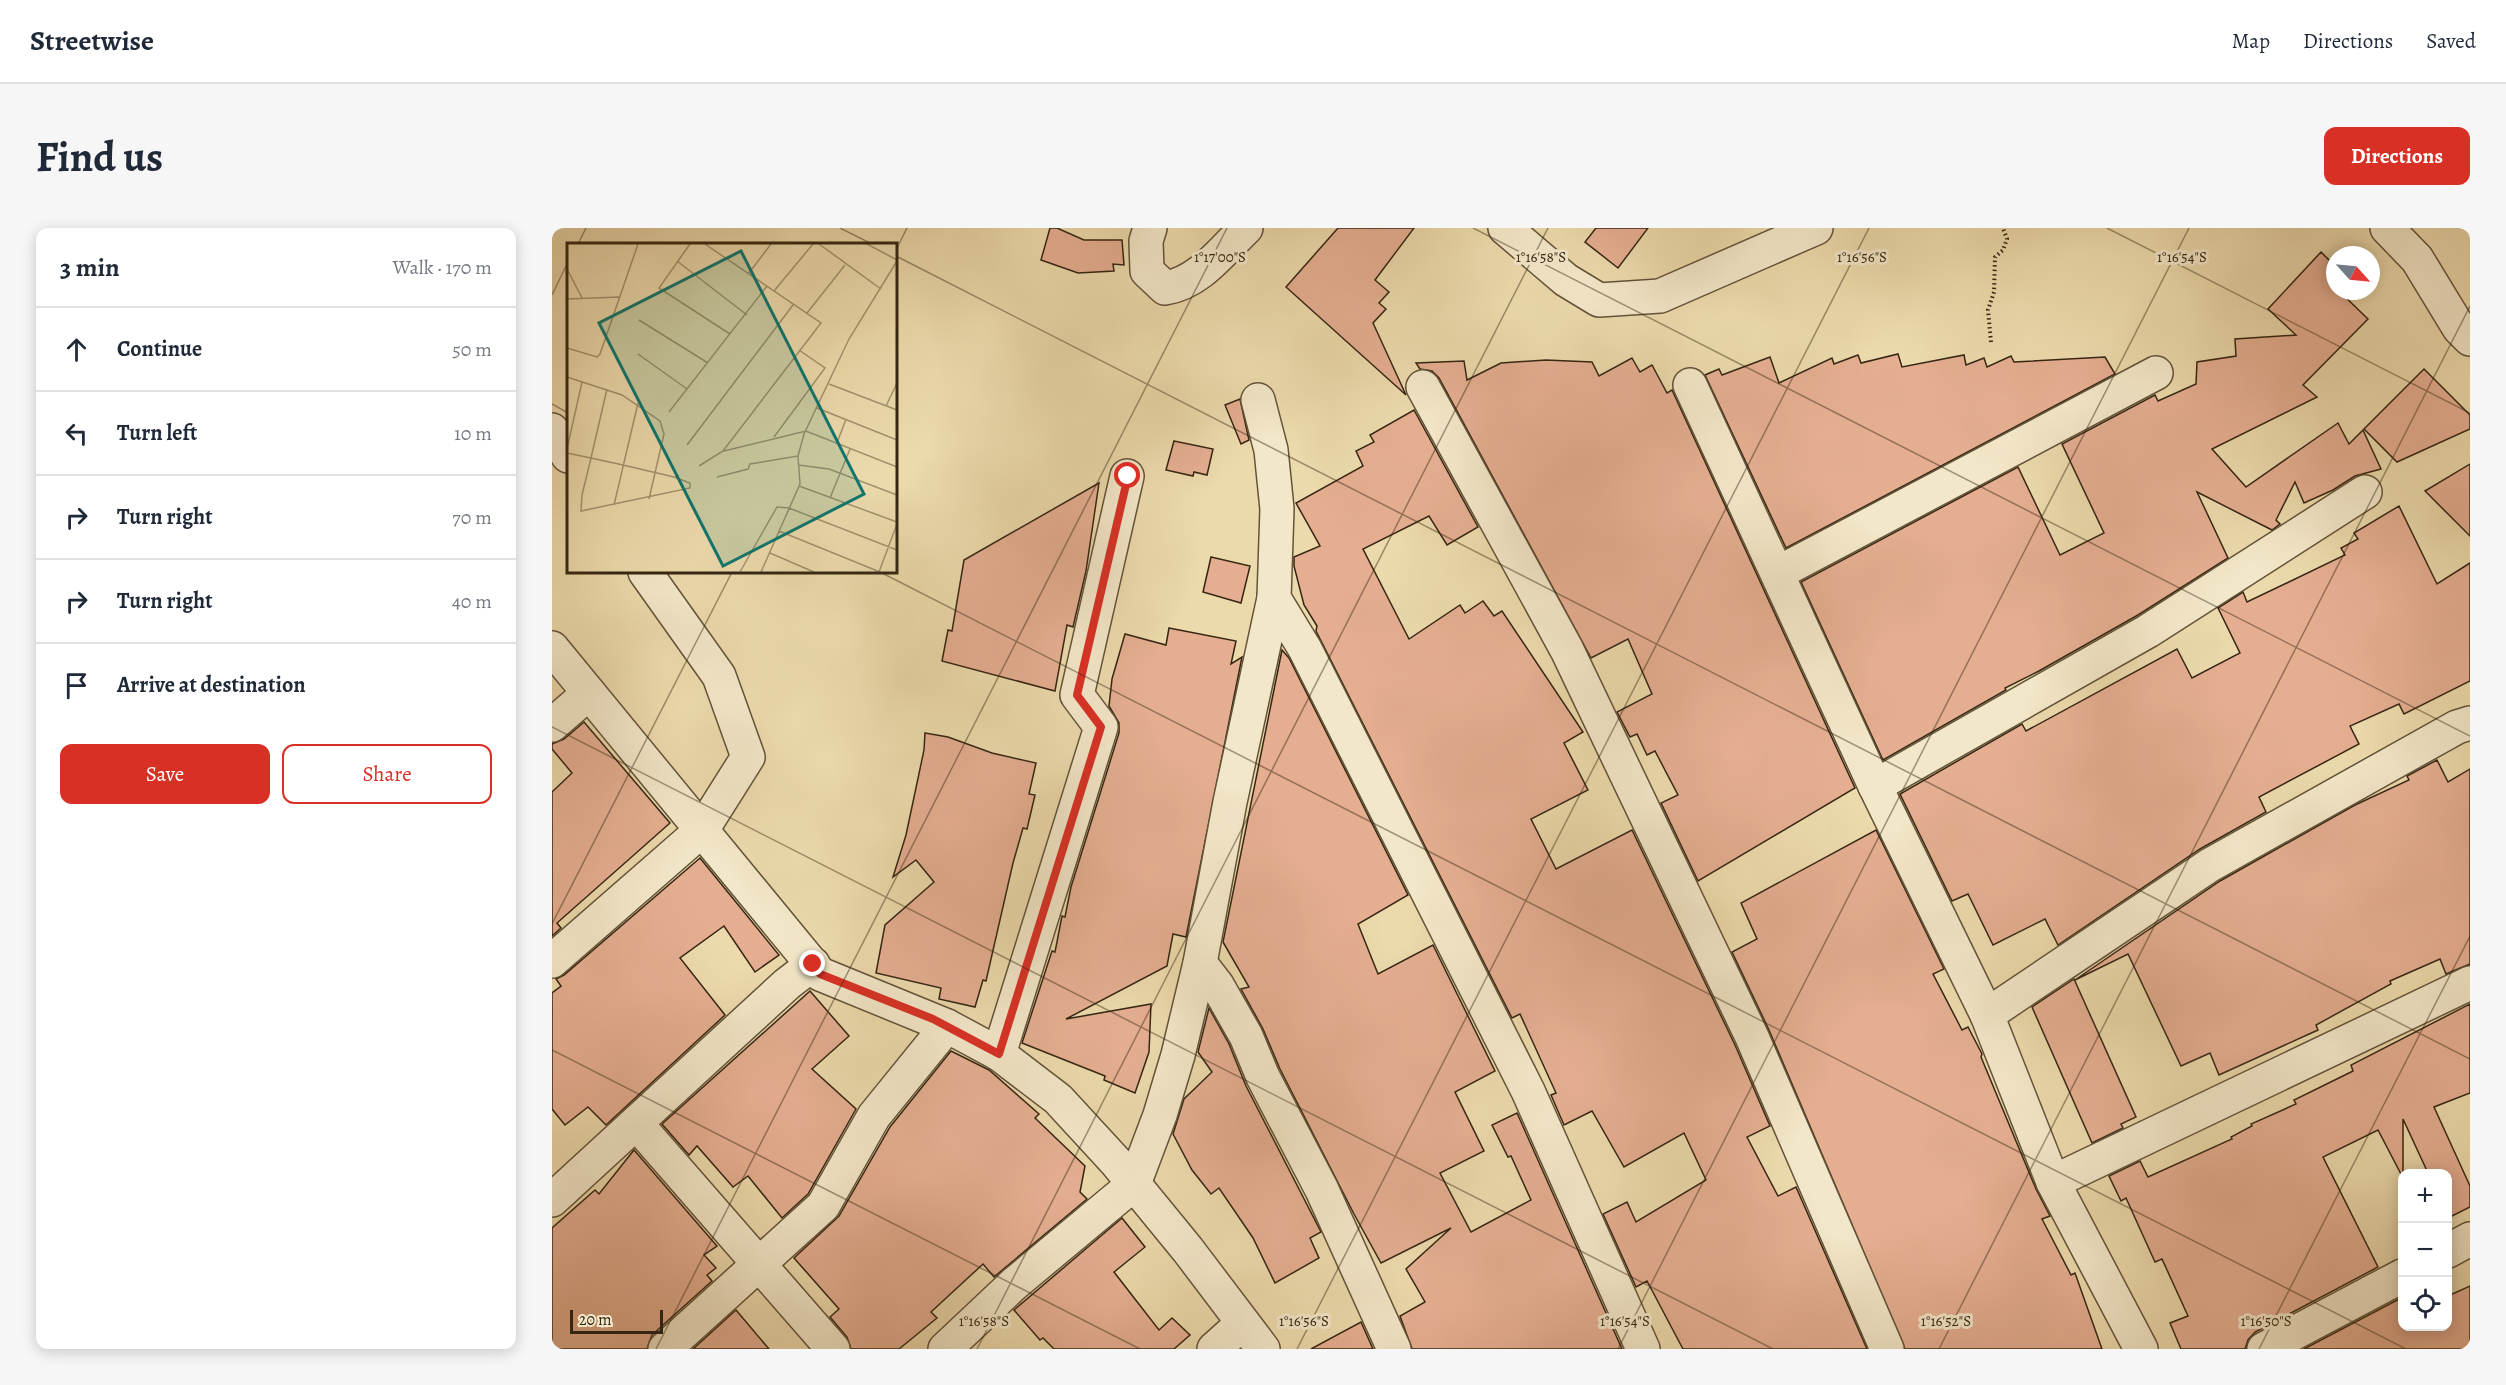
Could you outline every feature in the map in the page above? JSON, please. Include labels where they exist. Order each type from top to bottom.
[{"type":"street","points":[[1150,228],[1146,241],[1147,271],[1165,288],[1179,286],[1194,278],[1246,228]]},
{"type":"street","points":[[1504,228],[1566,280],[1599,300],[1660,296],[1816,228]]},
{"type":"street","points":[[2387,228],[2417,260],[2458,328],[2470,339]]},
{"type":"street","points":[[1778,573],[2156,373]]},
{"type":"street","points":[[1690,385],[1875,786],[1987,1015],[2053,1182],[2141,1349]]},
{"type":"street","points":[[1423,387],[1577,671],[1752,1037],[1887,1349]]},
{"type":"street","points":[[956,1346],[1014,1284],[1134,1185],[1160,1115],[1178,1054],[1200,963],[1230,802],[1274,598],[1277,509],[1271,450],[1258,400]]},
{"type":"street","points":[[552,430],[567,454]]},
{"type":"street","points":[[999,1054],[1101,727],[1077,695],[1128,476]]},
{"type":"street","points":[[1875,786],[2148,631],[2365,492]]},
{"type":"street","points":[[552,961],[702,830],[748,757],[719,676],[646,573]]},
{"type":"street","points":[[1274,598],[1305,650],[1481,996],[1565,1172],[1643,1349]]},
{"type":"street","points":[[552,648],[820,974],[947,1026],[999,1054],[1058,1099],[1188,1250],[1263,1349]]},
{"type":"street","points":[[552,724],[589,693]]},
{"type":"street","points":[[1987,1015],[2210,865],[2457,727],[2470,723]]},
{"type":"street","points":[[1200,963],[1216,985],[1246,1036],[1263,1077],[1322,1190],[1394,1349]]},
{"type":"street","points":[[552,1200],[787,984],[813,964]]},
{"type":"street","points":[[2053,1182],[2470,983]]},
{"type":"street","points":[[665,1349],[824,1206],[874,1116],[947,1026]]},
{"type":"street","points":[[636,1123],[833,1349]]},
{"type":"street","points":[[2452,1249],[2470,1239]]},
{"type":"street","points":[[2264,1349],[2311,1338],[2400,1277]]},
{"type":"street","points":[[1214,1349],[1243,1323]]},
{"type":"path","points":[[1991,342],[1988,310],[1994,292],[1995,257],[2003,250],[2007,239],[2003,228]]},
{"type":"building","points":[[1050,228],[1057,228],[1084,240],[1122,240],[1124,265],[1113,264],[1114,271],[1078,273],[1041,260]]},
{"type":"building","points":[[1338,228],[1414,228],[1375,280],[1389,292],[1379,303],[1386,309],[1373,323],[1406,395],[1286,287]]},
{"type":"building","points":[[1596,228],[1648,228],[1618,268],[1585,242]]},
{"type":"building","points":[[2321,252],[2326,257],[2326,300],[2348,300],[2368,319],[2303,385],[2317,397],[2212,449],[2246,487],[2338,423],[2349,444],[2363,430],[2381,469],[2355,476],[2333,490],[2304,503],[2295,482],[2276,520],[2280,524],[2272,530],[2197,492],[2228,558],[2138,615],[2005,688],[2006,690],[1883,760],[1801,582],[2018,467],[2060,555],[2104,533],[2062,444],[2155,395],[2158,401],[2196,384],[2197,362],[2236,356],[2235,339],[2296,335],[2268,309]]},
{"type":"building","points":[[1898,354],[1902,367],[1964,355],[1966,365],[1984,358],[1987,367],[2011,356],[2014,362],[2105,357],[2115,374],[1786,548],[1705,375],[1719,369],[1722,375],[1770,357],[1779,383],[1832,358],[1834,364],[1858,355],[1861,363]]},
{"type":"building","points":[[1632,358],[1640,372],[1652,365],[1667,393],[1672,390],[1855,788],[1698,881],[1661,803],[1678,795],[1655,751],[1647,755],[1637,734],[1630,737],[1617,712],[1652,694],[1628,639],[1591,658],[1439,378],[1432,371],[1420,369],[1416,363],[1464,361],[1467,380],[1501,363],[1546,360],[1592,362],[1599,376]]},
{"type":"building","points":[[2424,369],[2470,415],[2470,429],[2397,462],[2364,429]]},
{"type":"building","points":[[1240,399],[1249,440],[1241,444],[1225,405]]},
{"type":"building","points":[[1414,410],[1478,527],[1447,545],[1429,516],[1363,549],[1409,639],[1460,605],[1465,613],[1483,601],[1494,616],[1502,611],[1583,732],[1564,743],[1588,790],[1531,819],[1556,869],[1632,830],[1735,1045],[1770,1126],[1747,1137],[1778,1196],[1796,1187],[1867,1349],[1683,1349],[1647,1281],[1636,1287],[1603,1214],[1627,1202],[1636,1222],[1706,1180],[1684,1133],[1624,1167],[1592,1111],[1564,1125],[1551,1095],[1556,1093],[1520,1014],[1512,1018],[1316,631],[1317,626],[1304,605],[1294,566],[1294,557],[1320,546],[1296,503],[1363,466],[1356,451],[1374,442],[1370,435]]},
{"type":"building","points":[[1174,441],[1213,449],[1207,475],[1194,472],[1193,476],[1166,470]]},
{"type":"building","points":[[2470,464],[2470,536],[2425,491]]},
{"type":"building","points":[[1099,483],[1086,571],[1073,627],[1067,625],[1055,691],[942,661],[948,630],[952,631],[964,560]]},
{"type":"building","points":[[2399,506],[2437,584],[2470,563],[2470,681],[2404,714],[2399,704],[2350,726],[2359,744],[2259,797],[2266,812],[2200,849],[2058,945],[2045,919],[1993,945],[1968,894],[1952,901],[1900,794],[2022,724],[2026,731],[2177,649],[2192,678],[2240,653],[2218,608],[2243,592],[2247,602],[2345,555],[2341,548],[2358,539],[2354,533]]},
{"type":"building","points":[[1211,557],[1250,566],[1241,603],[1203,592]]},
{"type":"building","points":[[1169,628],[1236,641],[1231,664],[1242,657],[1186,937],[1173,934],[1167,966],[1066,1019],[1151,1004],[1149,1052],[1135,1093],[1104,1080],[1105,1076],[1022,1043],[1052,951],[1055,952],[1062,916],[1065,917],[1071,887],[1119,733],[1119,723],[1109,706],[1112,679],[1125,634],[1166,645]]},
{"type":"building","points":[[1282,650],[1289,658],[1408,895],[1358,924],[1378,974],[1433,945],[1495,1071],[1455,1092],[1484,1151],[1440,1173],[1471,1232],[1531,1200],[1511,1156],[1508,1157],[1492,1125],[1517,1113],[1622,1349],[1412,1349],[1400,1316],[1425,1302],[1406,1269],[1451,1228],[1381,1263],[1280,1069],[1263,1029],[1241,989],[1249,987],[1223,942]]},
{"type":"building","points":[[584,722],[670,823],[557,923],[561,928],[552,936],[552,792],[572,773],[552,749],[552,744],[564,739]]},
{"type":"building","points":[[925,733],[948,737],[992,753],[1036,763],[1029,794],[1035,795],[1027,829],[1023,828],[986,981],[983,980],[975,1007],[939,999],[941,988],[876,973],[885,925],[934,882],[916,860],[893,877],[906,835],[924,750]]},
{"type":"building","points":[[2437,760],[2448,782],[2470,769],[2470,964],[2446,974],[2440,959],[2390,981],[2391,984],[2316,1025],[2318,1030],[2219,1075],[2210,1053],[2181,1066],[2128,954],[2075,980],[2220,881],[2355,805],[2409,780],[2407,776]]},
{"type":"building","points":[[1876,830],[1944,969],[1933,974],[1962,1030],[1968,1027],[1982,1054],[1981,1057],[2036,1189],[2050,1216],[2042,1219],[2071,1275],[2075,1273],[2102,1349],[1905,1349],[1769,1030],[1732,952],[1757,939],[1741,903]]},
{"type":"building","points":[[700,858],[779,955],[755,972],[724,926],[680,958],[725,1015],[606,1125],[588,1107],[565,1125],[552,1109],[552,993],[561,986],[556,979],[564,975]]},
{"type":"building","points":[[2074,979],[2136,1117],[2121,1124],[2123,1128],[2092,1143],[2032,1007]]},
{"type":"building","points":[[810,991],[849,1036],[812,1069],[856,1109],[808,1194],[782,1218],[748,1176],[733,1187],[697,1146],[689,1155],[662,1124]]},
{"type":"building","points":[[2470,1004],[2470,1093],[2434,1107],[2470,1186],[2470,1207],[2452,1216],[2452,1169],[2426,1169],[2403,1119],[2403,1169],[2398,1169],[2378,1130],[2323,1157],[2378,1267],[2255,1332],[2248,1340],[2245,1349],[2181,1349],[2170,1323],[2188,1316],[2162,1259],[2155,1262],[2126,1198],[2121,1201],[2109,1176],[2140,1161],[2148,1177],[2232,1139],[2231,1137],[2252,1126],[2251,1124],[2296,1104],[2294,1100],[2353,1071],[2351,1065]]},
{"type":"building","points":[[1209,1008],[1321,1232],[1310,1238],[1319,1258],[1275,1283],[1253,1238],[1219,1188],[1211,1194],[1192,1170],[1173,1134],[1184,1099],[1212,1072],[1198,1052]]},
{"type":"building","points":[[951,1051],[989,1070],[1039,1114],[1035,1118],[1085,1166],[1080,1192],[1087,1199],[994,1277],[983,1264],[931,1312],[937,1318],[899,1349],[851,1349],[847,1337],[830,1317],[839,1309],[794,1258],[839,1216],[890,1127]]},
{"type":"building","points":[[634,1150],[717,1246],[704,1255],[716,1268],[707,1275],[712,1281],[652,1335],[647,1349],[552,1349],[552,1228],[595,1190],[599,1194]]},
{"type":"building","points":[[1122,1218],[1145,1247],[1114,1272],[1159,1330],[1172,1318],[1190,1335],[1174,1349],[1054,1349],[1043,1338],[1040,1340],[1014,1310]]},
{"type":"building","points":[[2470,1286],[2470,1349],[2304,1349],[2398,1300],[2398,1331],[2452,1331],[2452,1294]]},
{"type":"building","points":[[736,1310],[769,1349],[693,1349]]},
{"type":"building","points":[[1361,1322],[1373,1349],[1311,1349]]},
{"type":"route","points":[[813,964],[820,974],[933,1019],[999,1054],[1101,727],[1077,695],[1128,476]]}]
